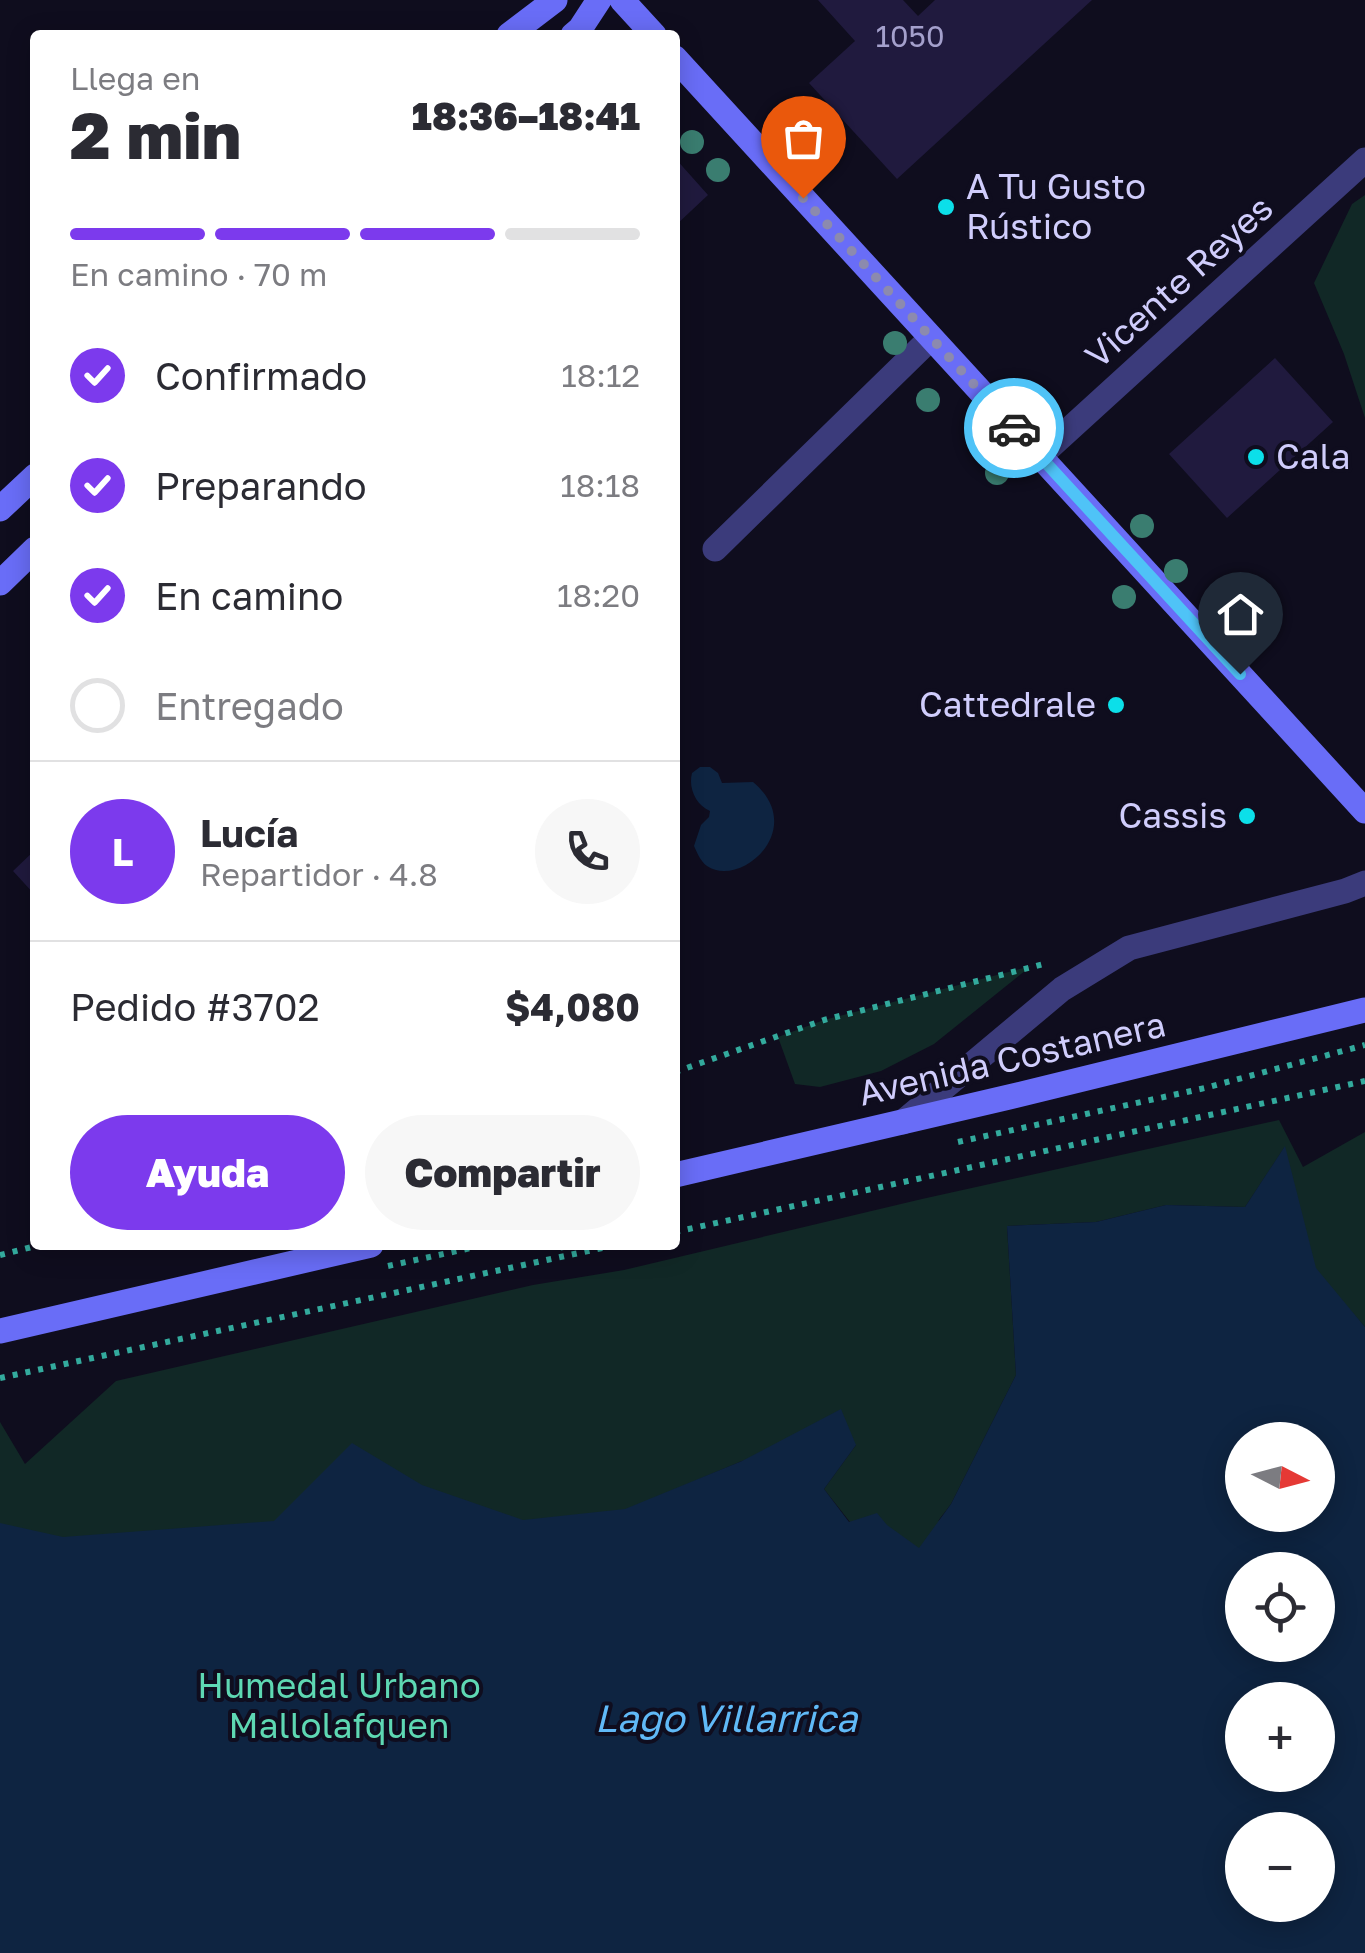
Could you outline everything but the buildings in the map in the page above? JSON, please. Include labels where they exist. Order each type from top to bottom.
[{"type":"main road","points":[[516,30],[555,0]]},
{"type":"main road","points":[[578,30],[598,0]]},
{"type":"main road","points":[[622,0],[649,30]]},
{"type":"main road","points":[[680,63],[1365,811]]},
{"type":"main road","points":[[0,508],[30,481]]},
{"type":"main road","points":[[0,584],[30,554]]},
{"type":"main road","name":"Avenida Costanera","points":[[680,1174],[1365,1010]]},
{"type":"main road","points":[[0,1331],[349,1250]]},
{"type":"street","name":"Vicente Reyes","points":[[1040,456],[1365,160]]},
{"type":"street","points":[[715,548],[931,338]]},
{"type":"street","points":[[903,1122],[1062,989],[1129,948],[1355,887],[1365,910]]},
{"type":"path","points":[[680,1070],[824,1020],[1050,962]]},
{"type":"path","points":[[954,1142],[1205,1088],[1365,1046]]},
{"type":"path","points":[[680,1231],[1365,1081]]},
{"type":"path","points":[[0,1255],[30,1248]]},
{"type":"path","points":[[564,1250],[565,1256]]},
{"type":"path","points":[[0,1378],[593,1250]]},
{"type":"green space","points":[[1365,195],[1365,418],[1314,283],[1352,204]]},
{"type":"green space","points":[[1031,966],[934,1044],[881,1071],[820,1087],[795,1084],[778,1037],[824,1020]]},
{"type":"green space","name":"Lago Villarrica","points":[[1279,1120],[1303,1167],[1365,1132],[1365,1327],[1322,1278],[1334,1422],[1225,1422],[1225,1532],[1335,1532],[1335,1437],[1365,1805],[1331,1812],[1225,1812],[1225,1832],[0,1953],[0,1422],[25,1464],[116,1381],[533,1285],[624,1270]],"holes":[[[1284,1148],[1314,1263],[938,1521],[951,1504],[1016,1375],[1007,1226],[1096,1222],[1166,1205],[1245,1207]],[[856,1445],[824,1489],[850,1522],[659,1496],[742,1461]]]},
{"type":"water","points":[[700,767],[710,767],[722,783],[753,782],[768,800],[774,818],[772,835],[751,862],[736,869],[721,871],[707,866],[694,846],[710,811],[692,790],[692,773]]},
{"type":"water","name":"Lago Villarrica","points":[[1285,1146],[1316,1268],[1365,1327],[1365,1953],[0,1953],[0,1523],[63,1537],[274,1521],[352,1443],[422,1485],[523,1520],[625,1509],[742,1461],[841,1409],[856,1445],[824,1489],[849,1522],[877,1513],[919,1548],[951,1504],[1016,1375],[1007,1226],[1096,1222],[1166,1205],[1245,1207]]},
{"type":"way so far","points":[[803,198],[1014,428]]},
{"type":"place","name":"A Tu Gusto Rústico","points":[[946,207]]},
{"type":"place","name":"Cala","points":[[1256,457]]},
{"type":"place","name":"Cattedrale","points":[[1116,705]]},
{"type":"place","name":"Cassis","points":[[1247,816]]},
{"type":"route","points":[[1014,428],[1240,674]]},
{"type":"park label","name":"Humedal Urbano Mallolafquen","points":[[339,1706]]}]
